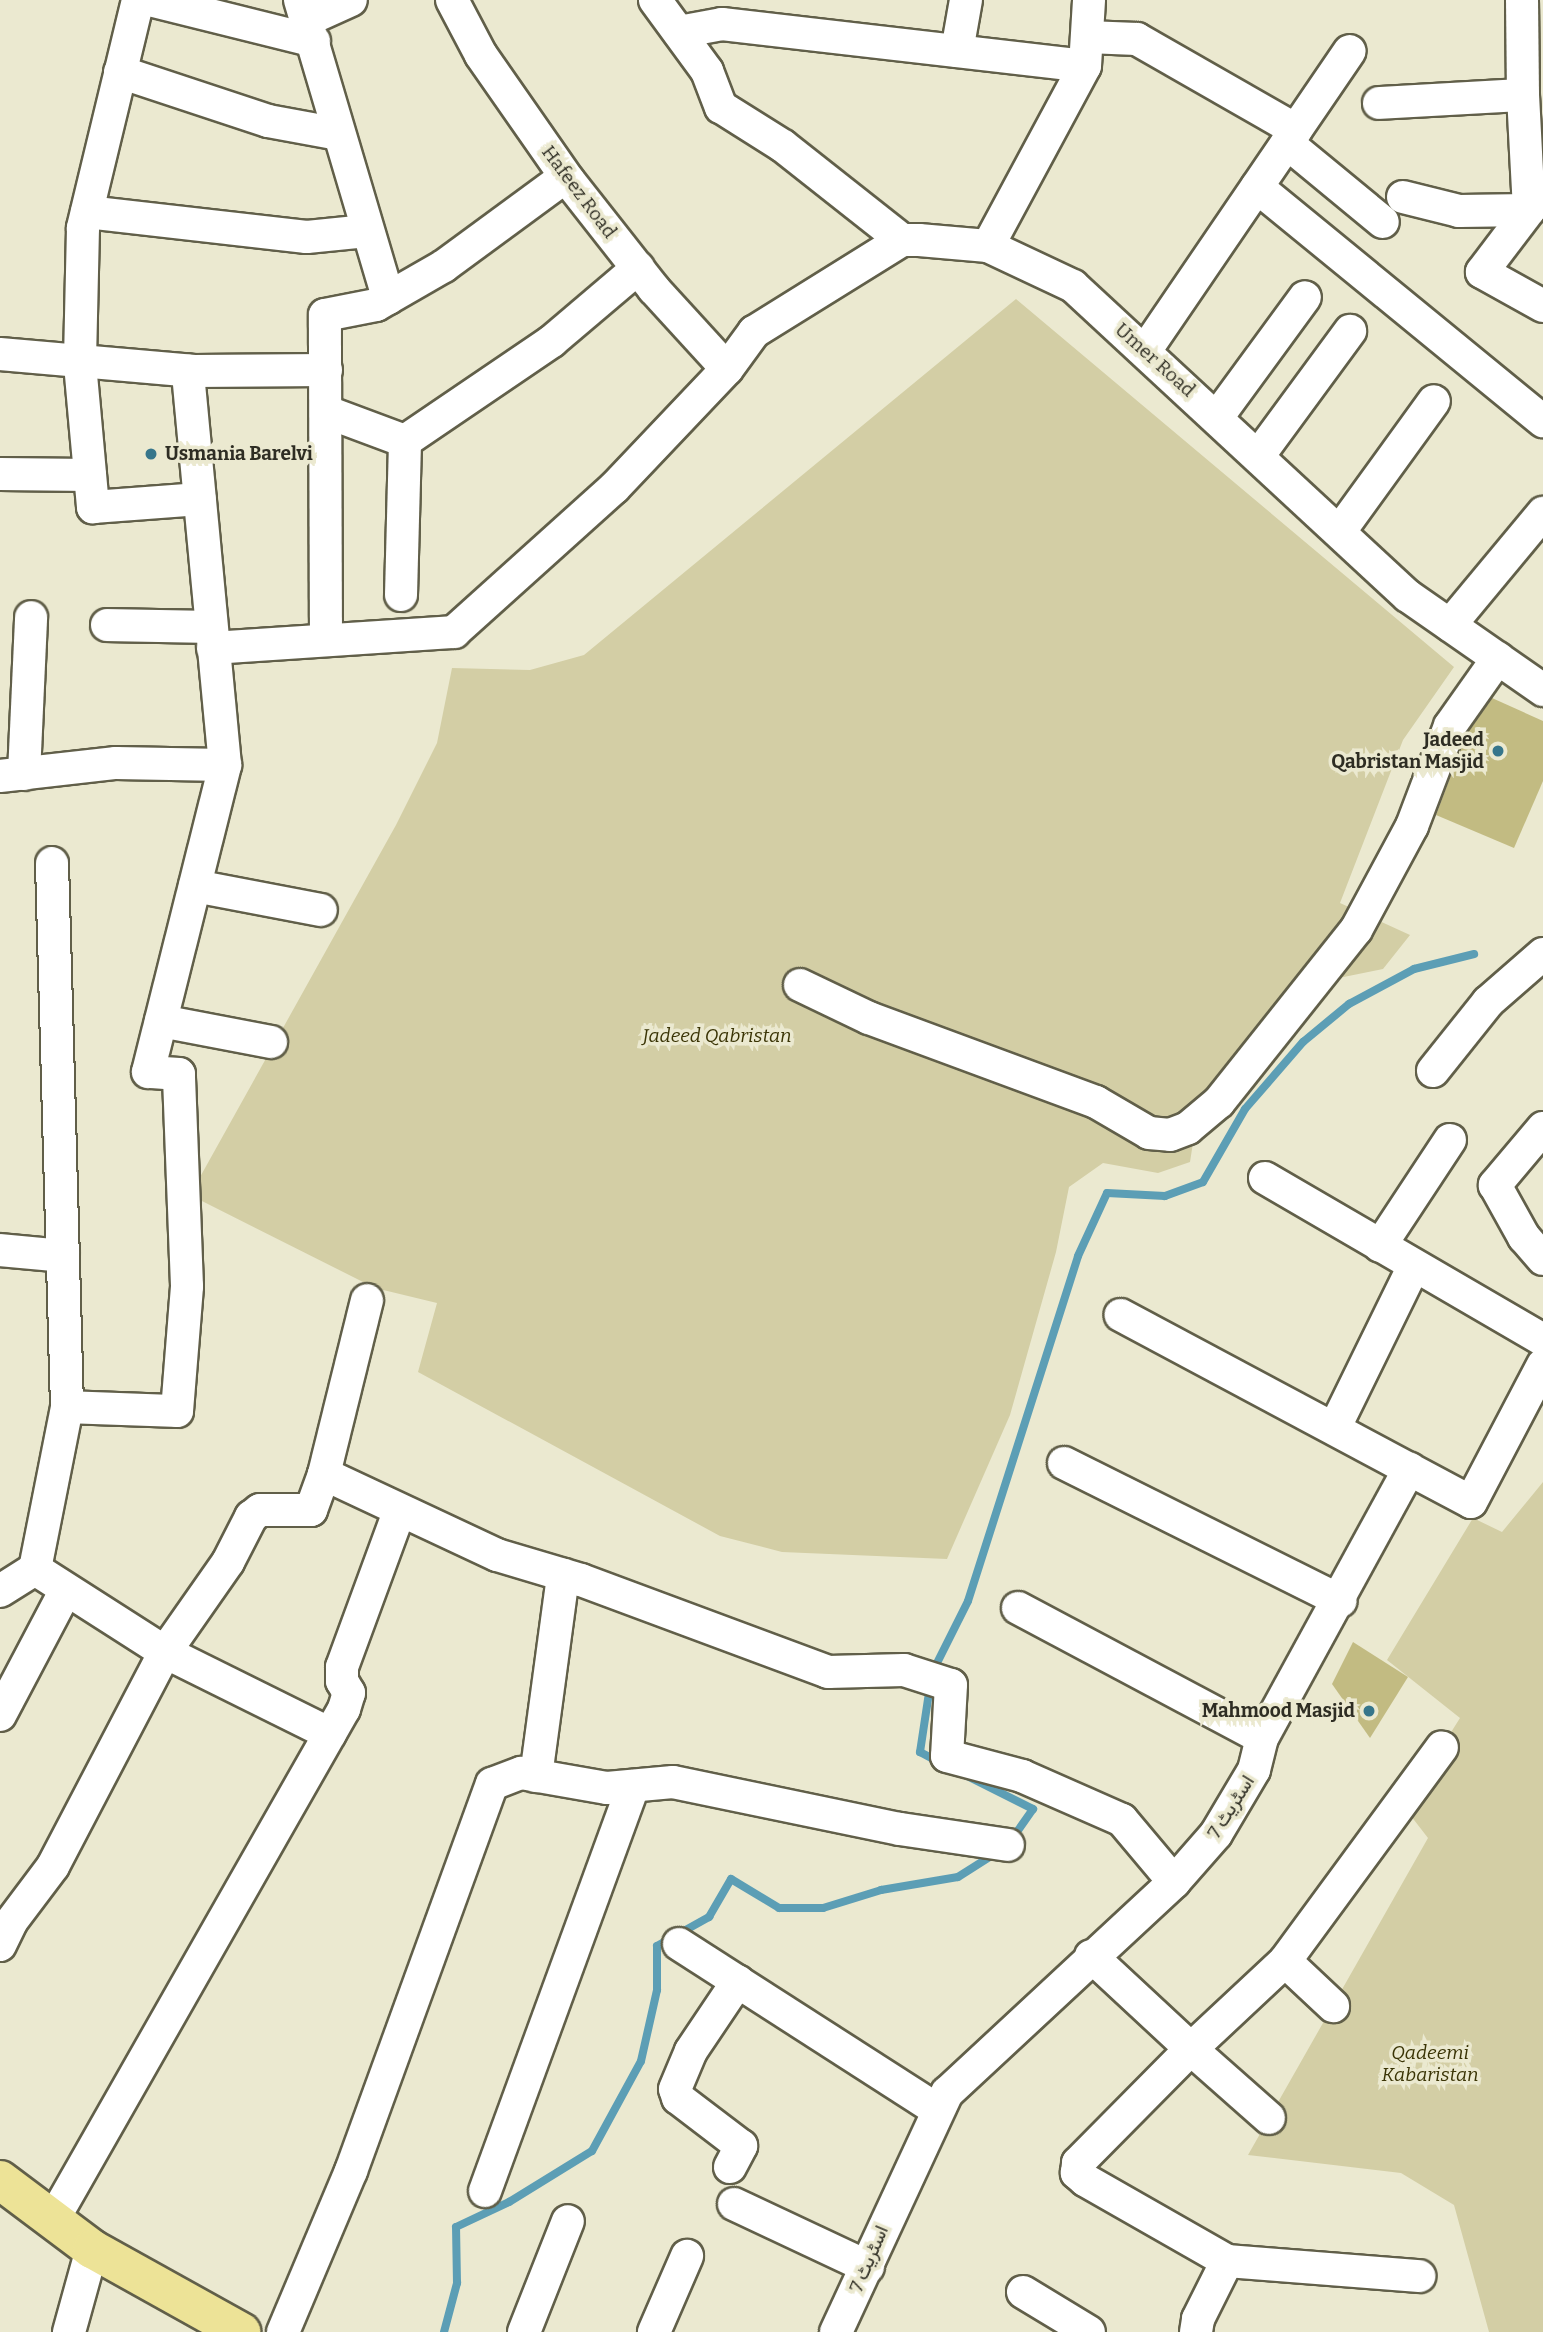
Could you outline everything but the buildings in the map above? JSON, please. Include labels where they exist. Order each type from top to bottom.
[{"type":"main road","points":[[0,2180],[92,2249],[226,2328]]},
{"type":"street","points":[[138,0],[87,212],[79,364],[93,507],[200,499]]},
{"type":"street","points":[[150,0],[307,20],[351,0]]},
{"type":"street","name":"Hafeez Road","points":[[453,0],[481,55],[565,177],[638,268],[727,369]]},
{"type":"street","points":[[107,625],[212,637],[326,640],[454,632],[614,488],[727,369],[754,332],[902,240],[783,146],[722,107],[707,71],[655,0]]},
{"type":"street","points":[[957,51],[966,0]]},
{"type":"street","points":[[988,246],[1086,51],[1089,0]]},
{"type":"street","points":[[1521,0],[1530,210],[1482,272],[1543,306]]},
{"type":"street","points":[[307,20],[388,299]]},
{"type":"street","points":[[678,32],[722,24],[957,51],[1086,51],[1137,39],[1291,136],[1383,222]]},
{"type":"street","points":[[1145,351],[1350,51]]},
{"type":"street","points":[[120,72],[268,121],[340,134]]},
{"type":"street","points":[[1379,103],[1523,95]]},
{"type":"street","points":[[326,640],[325,315],[388,299],[444,266],[565,177]]},
{"type":"street","points":[[1257,187],[1543,421]]},
{"type":"street","points":[[1403,197],[1459,211],[1530,210]]},
{"type":"street","points":[[87,212],[307,237],[367,230]]},
{"type":"street","name":"Umer Road","points":[[902,240],[988,246],[1073,286],[1217,416],[1408,596],[1543,690]]},
{"type":"street","points":[[405,441],[552,341],[638,268]]},
{"type":"street","points":[[1217,416],[1305,297]]},
{"type":"street","points":[[1259,455],[1350,331]]},
{"type":"street","points":[[0,354],[79,364],[188,371],[326,370]]},
{"type":"street","points":[[67,1407],[177,1411],[187,1286],[179,1074],[148,1072],[225,765],[188,371]]},
{"type":"street","points":[[1339,531],[1434,401]]},
{"type":"street","points":[[327,412],[405,441]]},
{"type":"street","points":[[401,595],[405,441]]},
{"type":"street","points":[[0,474],[90,475]]},
{"type":"street","points":[[1450,625],[1543,513]]},
{"type":"street","points":[[31,617],[12,775],[116,763],[225,765]]},
{"type":"street","points":[[800,985],[869,1018],[1096,1102],[1149,1133],[1170,1135],[1188,1128],[1219,1102],[1356,930],[1412,825],[1450,726],[1498,658]]},
{"type":"street","points":[[0,1591],[35,1569],[67,1407],[52,863]]},
{"type":"street","points":[[195,886],[321,910]]},
{"type":"street","points":[[1433,1071],[1488,1002],[1543,954]]},
{"type":"street","points":[[161,1021],[271,1042]]},
{"type":"street","points":[[1543,1128],[1495,1185],[1524,1237],[1543,1259]]},
{"type":"street","points":[[1380,1246],[1450,1140]]},
{"type":"street","points":[[1265,1178],[1543,1340]]},
{"type":"street","points":[[0,1251],[63,1256]]},
{"type":"street","points":[[1335,1427],[1414,1266]]},
{"type":"street","points":[[0,1945],[11,1922],[53,1866],[165,1652],[228,1562],[251,1517],[260,1510],[311,1510],[324,1474],[367,1300]]},
{"type":"street","points":[[1121,1315],[1471,1502],[1543,1365]]},
{"type":"street","points":[[1064,1462],[1341,1601]]},
{"type":"street","name":"اسٹریٹ 7","points":[[836,2332],[868,2267],[936,2109],[1091,1956],[1174,1882],[1216,1834],[1254,1770],[1262,1738],[1341,1601],[1409,1469]]},
{"type":"street","points":[[324,1474],[399,1512],[497,1555],[563,1575],[828,1672],[904,1671],[951,1685],[947,1756],[1022,1776],[1122,1820],[1174,1882]]},
{"type":"street","points":[[54,2218],[348,1700],[342,1667],[399,1512]]},
{"type":"street","points":[[35,1569],[165,1652],[330,1734]]},
{"type":"street","points":[[536,1776],[563,1575]]},
{"type":"street","points":[[0,1715],[66,1590]]},
{"type":"street","points":[[1018,1608],[1262,1738]]},
{"type":"street","points":[[1419,2276],[1227,2261],[1077,2173],[1078,2163],[1191,2049],[1285,1961],[1441,1747]]},
{"type":"street","points":[[283,2332],[351,2171],[492,1784],[521,1773],[607,1788],[673,1782],[900,1829],[1008,1845]]},
{"type":"street","points":[[485,2191],[633,1786]]},
{"type":"street","points":[[679,1944],[936,2109]]},
{"type":"street","points":[[1091,1956],[1269,2118]]},
{"type":"street","points":[[1285,1961],[1333,2006]]},
{"type":"street","points":[[730,2167],[741,2146],[678,2098],[675,2089],[691,2051],[738,1981]]},
{"type":"street","points":[[734,2204],[868,2267]]},
{"type":"street","points":[[524,2332],[568,2221]]},
{"type":"street","points":[[69,2332],[92,2249]]},
{"type":"street","points":[[654,2332],[687,2256]]},
{"type":"street","points":[[1196,2332],[1198,2319],[1227,2261]]},
{"type":"street","points":[[1023,2292],[1089,2332]]},
{"type":"green space","name":"Jadeed Qabristan","points":[[1016,299],[1454,667],[1403,740],[1340,903],[1410,935],[1383,969],[1319,982],[1197,1117],[1190,1162],[1158,1173],[1103,1163],[1069,1187],[1056,1252],[1010,1415],[947,1559],[782,1552],[720,1536],[418,1372],[437,1303],[375,1288],[190,1195],[396,825],[437,743],[452,668],[530,670],[584,655]]},
{"type":"green space","name":"Qadeemi Kabaristan","points":[[1543,1482],[1543,2332],[1489,2332],[1454,2205],[1401,2173],[1248,2155],[1428,1838],[1404,1807],[1460,1718],[1387,1660],[1473,1518],[1502,1532]]},
{"type":"waterway","points":[[932,1673],[968,1601],[1078,1256],[1107,1193],[1165,1196],[1203,1182],[1245,1109],[1303,1042],[1349,1004],[1414,969],[1474,954]]},
{"type":"waterway","points":[[930,1686],[920,1752],[939,1762]]},
{"type":"waterway","points":[[967,1776],[1033,1809],[1011,1841]]},
{"type":"waterway","points":[[444,2332],[457,2283],[456,2227],[509,2202],[592,2151],[641,2061],[657,1990],[657,1946],[709,1917],[731,1879],[779,1908],[823,1908],[881,1890],[958,1877],[996,1853]]},
{"type":"place","name":"Usmania Barelvi","points":[[151,454]]},
{"type":"place","name":"Jadeed Qabristan Masjid","points":[[1498,751]]},
{"type":"place","name":"Mahmood Masjid","points":[[1369,1711]]}]
